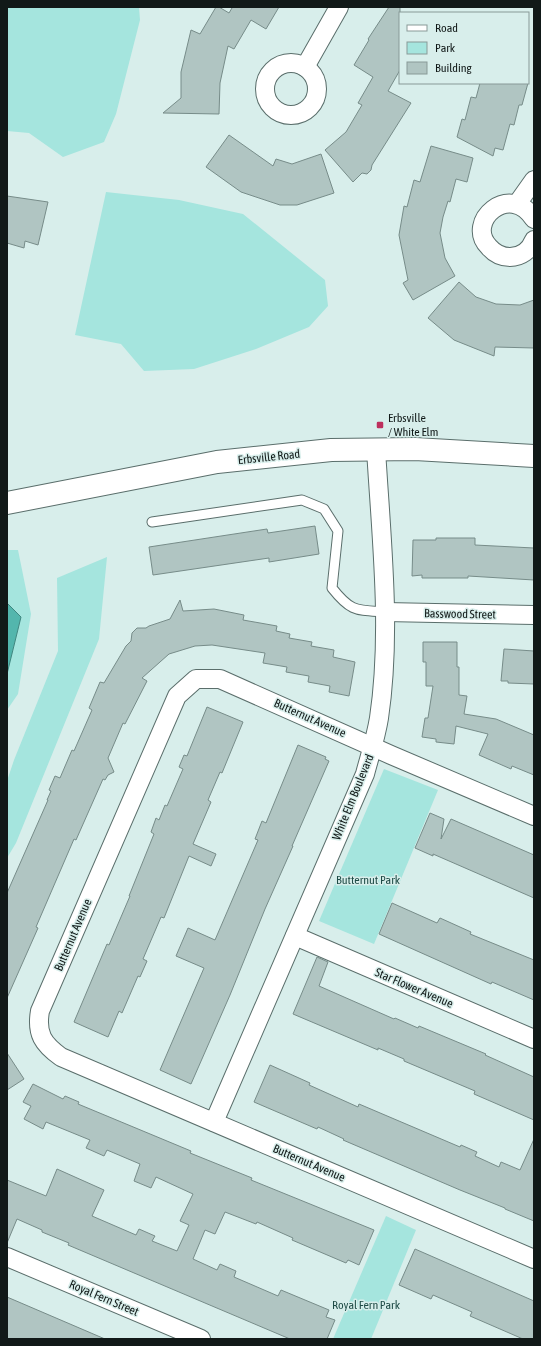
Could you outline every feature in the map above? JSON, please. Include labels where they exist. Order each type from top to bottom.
[{"type":"main road","name":"Erbsville Road","points":[[7,503],[217,462],[331,450],[415,449],[534,456]]},
{"type":"street","points":[[305,67],[339,7]]},
{"type":"street","points":[[517,204],[534,180]]},
{"type":"street","points":[[534,219],[527,209],[517,204],[502,204],[493,208],[488,213],[484,221],[482,231],[484,241],[494,253],[504,257],[513,257],[524,253],[531,247],[534,240]]},
{"type":"street","name":"White Elm Boulevard","points":[[214,1122],[365,774],[373,746],[379,718],[383,680],[385,612],[376,449]]},
{"type":"street","name":"Basswood Street","points":[[385,612],[534,615]]},
{"type":"street","name":"Butternut Avenue","points":[[534,816],[220,679],[196,679],[177,696],[40,1011],[38,1021],[42,1040],[50,1049],[61,1057],[534,1259]]},
{"type":"street","name":"Star Flower Avenue","points":[[295,936],[534,1039]]},
{"type":"street","name":"Royal Fern Street","points":[[7,1257],[201,1339]]},
{"type":"lane","points":[[152,522],[302,500],[324,509],[338,531],[332,588],[343,602],[357,610],[385,612]]},
{"type":"green space","points":[[7,7],[139,7],[140,20],[116,114],[104,142],[63,157],[29,133],[7,131]]},
{"type":"green space","points":[[106,192],[179,200],[243,214],[325,280],[328,306],[309,327],[256,349],[194,369],[144,371],[121,344],[75,335]]},
{"type":"green space","points":[[7,550],[18,550],[31,614],[18,694],[7,710],[7,674],[21,617],[7,603]]},
{"type":"green space","points":[[107,557],[99,639],[16,843],[7,858],[7,781],[58,651],[57,578]]},
{"type":"green space","name":"Butternut Park","points":[[384,769],[438,790],[374,944],[319,921]]},
{"type":"green space","name":"Royal Fern Park","points":[[386,1216],[416,1230],[371,1339],[333,1339]]},
{"type":"shaded area","points":[[7,603],[21,617],[7,674]]},
{"type":"building","points":[[216,7],[219,7],[229,13],[232,8],[230,7],[279,7],[266,29],[251,20],[234,49],[228,46],[220,83],[219,114],[163,113],[181,98],[181,72],[191,30],[200,34]]},
{"type":"building","points":[[389,7],[400,7],[399,72],[388,91],[411,103],[372,165],[371,170],[367,174],[362,173],[353,182],[325,150],[346,132],[362,105],[358,103],[373,77],[354,65],[369,40],[368,39]]},
{"type":"building","points":[[480,84],[528,84],[522,105],[519,105],[514,125],[510,124],[503,150],[495,148],[493,156],[457,137],[462,119],[465,120],[471,97],[476,98]]},
{"type":"building","points":[[229,135],[273,166],[276,159],[292,164],[321,154],[334,193],[297,205],[280,205],[241,192],[206,167]]},
{"type":"building","points":[[431,146],[473,158],[467,182],[456,179],[450,202],[448,201],[443,217],[440,233],[445,258],[455,276],[413,300],[403,283],[408,280],[399,235],[404,206],[407,207],[414,180],[420,182]]},
{"type":"building","points":[[7,196],[48,202],[38,245],[25,241],[24,248],[7,243]]},
{"type":"building","points":[[459,282],[476,297],[496,304],[520,305],[534,300],[534,348],[495,347],[494,356],[454,340],[428,318]]},
{"type":"building","points":[[315,526],[319,554],[269,562],[269,558],[153,575],[149,547],[267,529],[268,533]]},
{"type":"building","points":[[436,538],[475,538],[475,545],[534,548],[534,580],[468,576],[468,578],[422,578],[422,575],[412,576],[413,540],[436,540]]},
{"type":"building","points":[[180,600],[183,611],[214,609],[244,615],[243,620],[277,626],[276,631],[290,634],[289,638],[312,642],[311,646],[334,650],[333,657],[355,662],[349,696],[329,692],[330,686],[308,682],[309,676],[286,672],[287,667],[263,663],[265,653],[212,645],[195,646],[169,654],[142,678],[147,681],[125,724],[123,723],[108,758],[114,772],[108,775],[105,780],[103,779],[76,840],[74,839],[36,927],[38,928],[7,998],[7,893],[48,800],[51,791],[49,790],[55,776],[60,778],[92,710],[89,708],[100,682],[104,683],[126,646],[131,641],[132,633],[137,628],[146,628],[170,619]]},
{"type":"building","points":[[423,642],[457,642],[459,695],[467,696],[464,714],[496,719],[534,735],[534,775],[512,766],[511,769],[479,755],[488,734],[456,726],[454,744],[436,742],[436,739],[422,737],[425,718],[428,718],[433,686],[426,686],[426,662],[423,662]]},
{"type":"building","points":[[504,649],[534,651],[534,684],[508,683],[508,681],[501,681]]},
{"type":"building","points":[[207,707],[243,722],[222,773],[220,772],[208,800],[211,802],[193,844],[216,854],[211,866],[189,856],[164,918],[161,917],[143,959],[147,961],[140,977],[138,976],[122,1013],[119,1011],[108,1037],[74,1022],[107,944],[109,945],[130,896],[154,834],[151,832],[156,818],[159,820],[165,805],[167,806],[183,769],[179,767],[184,755],[187,756]]},
{"type":"building","points":[[298,745],[326,757],[325,759],[329,761],[191,1084],[160,1070],[204,968],[176,956],[188,928],[215,940],[258,840],[255,839],[262,821],[266,823]]},
{"type":"building","points":[[430,813],[444,819],[441,839],[451,819],[534,855],[534,898],[433,854],[433,856],[415,848]]},
{"type":"building","points":[[392,903],[437,923],[440,918],[471,932],[470,934],[534,960],[534,1000],[492,982],[491,984],[379,934]]},
{"type":"building","points":[[317,957],[328,962],[319,986],[394,1019],[395,1018],[418,1028],[419,1026],[486,1054],[485,1055],[534,1077],[534,1120],[474,1094],[475,1091],[404,1061],[404,1059],[378,1048],[378,1050],[293,1014]]},
{"type":"building","points":[[7,1053],[24,1079],[7,1090]]},
{"type":"building","points":[[270,1065],[310,1083],[309,1085],[358,1107],[359,1104],[460,1147],[461,1145],[477,1152],[475,1156],[499,1167],[501,1162],[520,1170],[534,1139],[534,1221],[343,1140],[344,1139],[318,1127],[317,1129],[254,1102]]},
{"type":"building","points":[[33,1084],[63,1099],[65,1096],[79,1102],[78,1104],[191,1151],[190,1153],[252,1178],[251,1180],[374,1230],[359,1265],[348,1260],[346,1263],[292,1240],[293,1238],[257,1222],[256,1224],[225,1212],[215,1234],[205,1230],[193,1259],[217,1270],[220,1264],[236,1271],[234,1277],[278,1296],[281,1290],[329,1310],[326,1317],[335,1320],[327,1339],[290,1339],[68,1245],[69,1243],[42,1232],[42,1230],[17,1219],[7,1243],[7,1180],[46,1196],[57,1169],[104,1190],[92,1216],[136,1235],[139,1229],[155,1236],[152,1241],[177,1251],[189,1225],[180,1221],[193,1194],[156,1177],[151,1188],[134,1181],[140,1164],[107,1150],[104,1156],[86,1148],[90,1140],[46,1122],[43,1129],[24,1119],[31,1106],[23,1102]]},
{"type":"building","points":[[415,1249],[534,1301],[534,1339],[523,1339],[470,1316],[472,1312],[433,1295],[431,1299],[399,1285]]},
{"type":"building","points":[[7,1297],[105,1339],[7,1339]]},
{"type":"place","name":"Erbsville / White Elm","points":[[380,425]]}]
